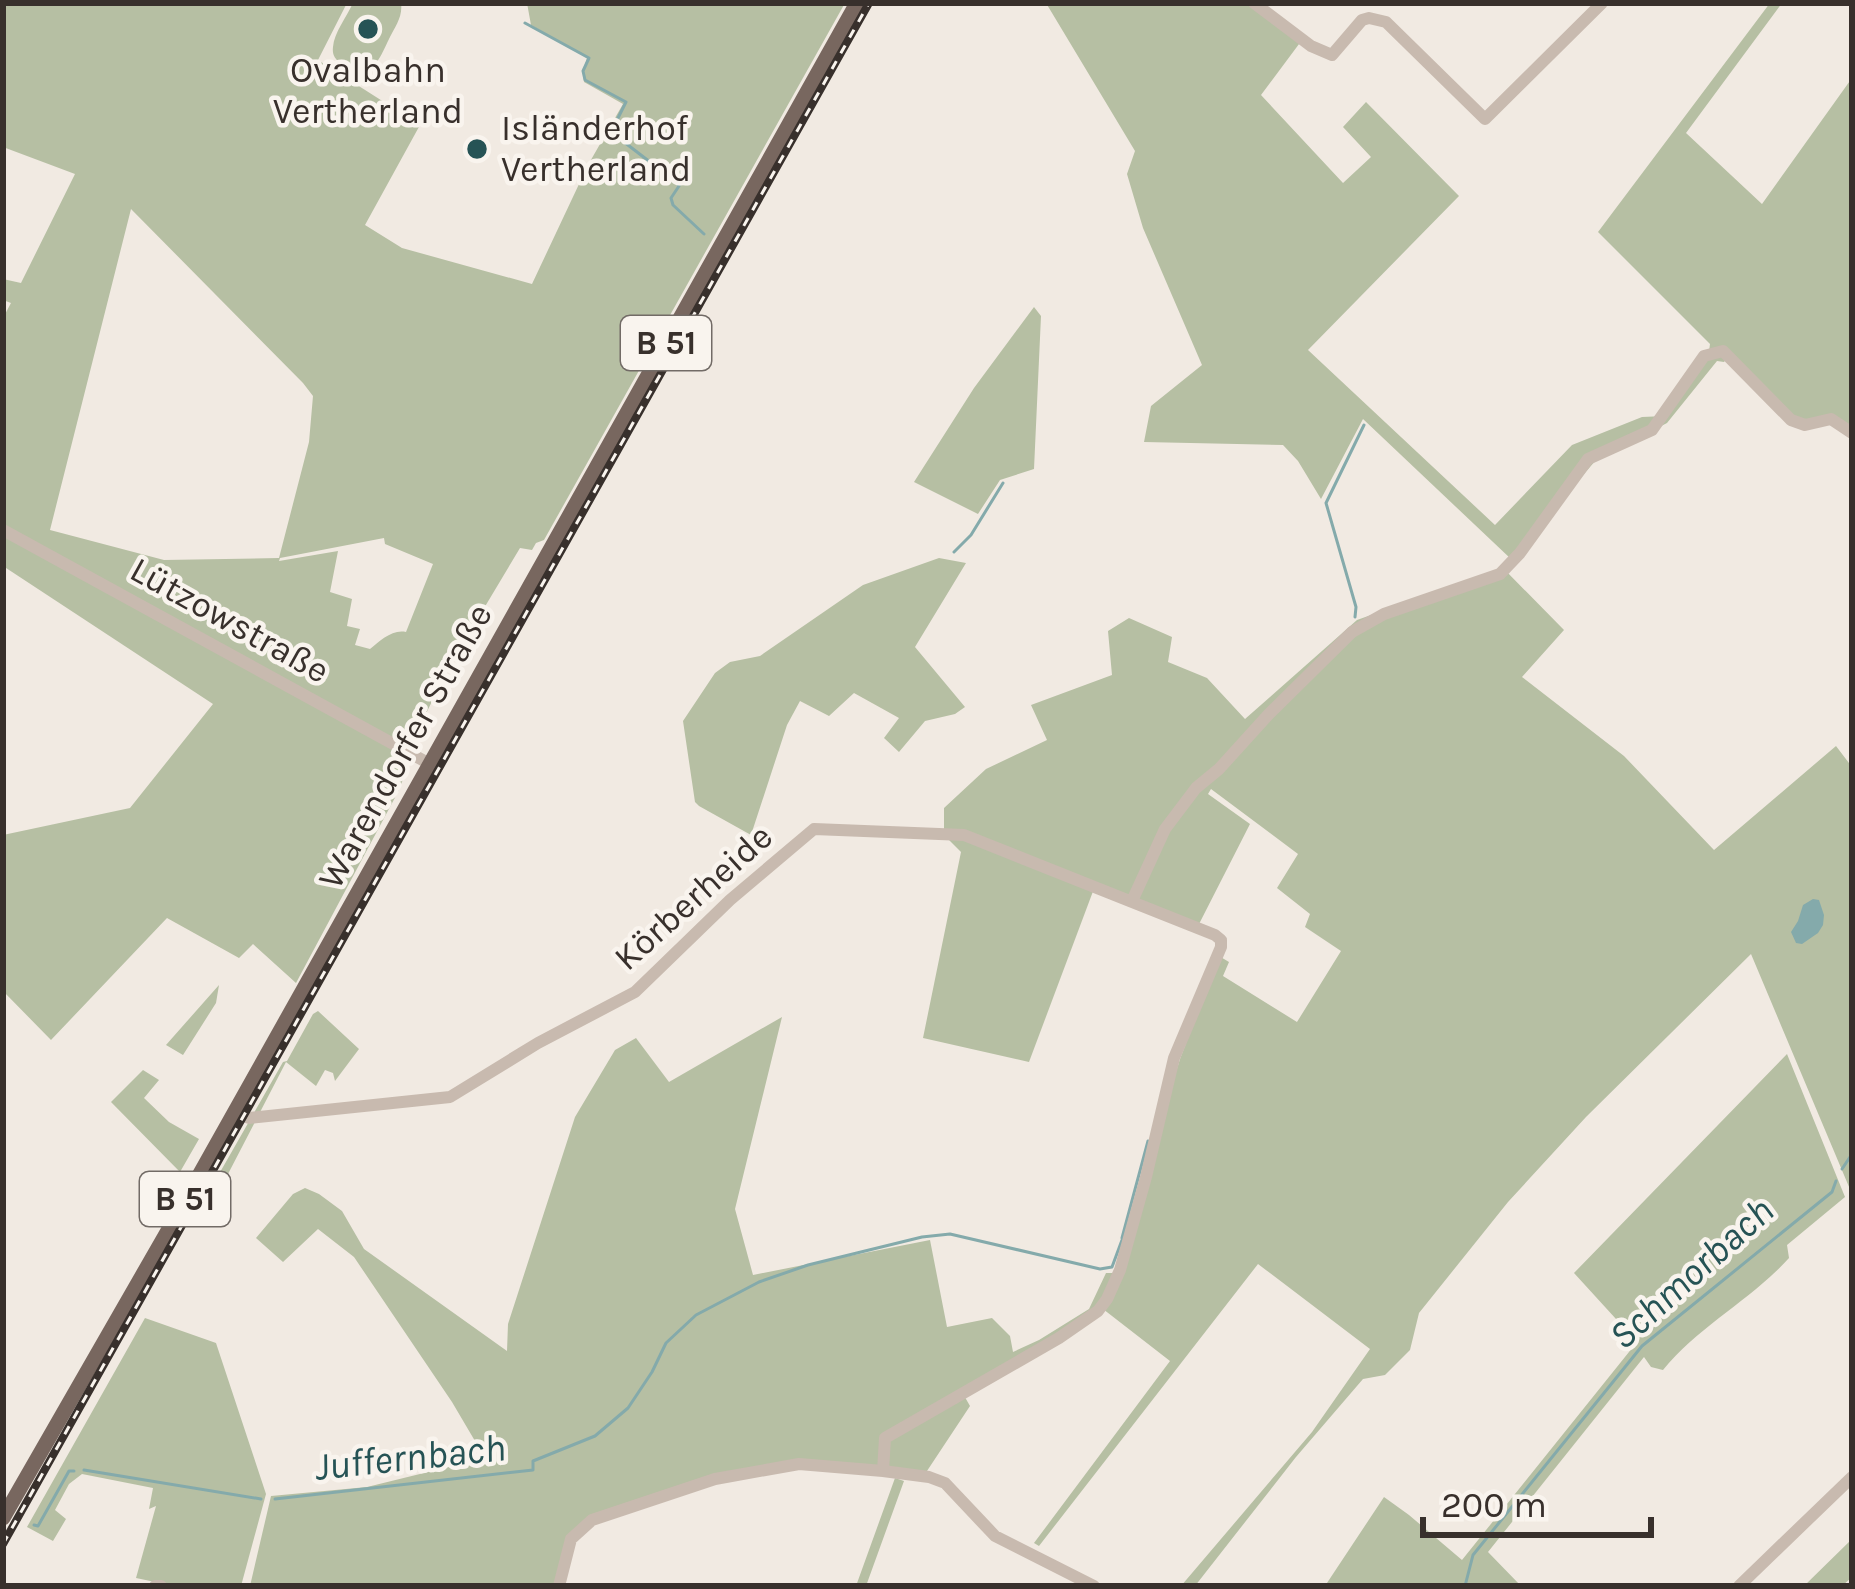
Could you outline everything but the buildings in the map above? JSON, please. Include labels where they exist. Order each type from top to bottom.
[{"type":"main road","name":"Warendorfer Straße","points":[[3,1517],[857,3]]},
{"type":"street","points":[[1255,3],[1312,46],[1332,55],[1362,20],[1386,22],[1485,119],[1602,3]]},
{"type":"street","points":[[1132,901],[1165,829],[1196,788],[1352,632],[1384,614],[1500,574],[1588,459],[1652,430],[1704,356],[1723,351],[1791,420],[1805,424],[1831,419],[1852,433]]},
{"type":"street","name":"Lützowstraße","points":[[3,530],[428,763]]},
{"type":"street","name":"Körberheide","points":[[234,1112],[249,1118],[450,1097],[635,992],[730,900],[814,829],[964,835],[1215,935],[1221,947],[1174,1058],[1146,1177],[1107,1299],[1085,1321],[885,1438],[883,1472]]},
{"type":"street","points":[[559,1586],[571,1539],[592,1520],[715,1479],[799,1464],[944,1483],[995,1536],[1094,1586]]},
{"type":"street","points":[[1739,1586],[1852,1477]]},
{"type":"green space","points":[[3,3],[347,3],[318,60],[420,125],[365,225],[402,248],[532,284],[588,165],[623,104],[584,82],[587,58],[531,25],[527,3],[845,3],[544,540],[532,550],[520,548],[450,665],[404,758],[409,764],[398,792],[296,983],[253,944],[239,958],[167,918],[51,1040],[3,991],[3,835],[130,808],[213,704],[3,566],[3,318],[11,303],[3,300],[3,279],[21,283],[75,174],[3,147]],"holes":[[[131,209],[313,396],[309,442],[279,558],[164,560],[50,530]],[[384,538],[385,544],[433,564],[406,632],[391,634],[370,649],[355,645],[360,629],[347,626],[352,599],[330,592],[338,551],[279,561]]]},
{"type":"green space","name":"Ovalbahn Vertherland","points":[[353,3],[401,3],[398,22],[381,56],[359,73],[337,60],[333,52]]},
{"type":"green space","points":[[1046,3],[1251,3],[1302,40],[1261,95],[1343,183],[1371,157],[1343,127],[1366,102],[1459,196],[1308,350],[1495,525],[1572,445],[1642,417],[1665,416],[1708,359],[1710,344],[1598,232],[1770,3],[1782,3],[1686,133],[1762,204],[1852,78],[1852,428],[1792,417],[1731,353],[1724,362],[1717,361],[1667,423],[1596,460],[1511,559],[1363,419],[1321,499],[1283,445],[1144,442],[1151,406],[1202,365],[1143,228],[1127,174],[1135,151]]},
{"type":"green space","points":[[1034,307],[1041,316],[1034,469],[1000,480],[978,514],[914,482],[974,388]]},
{"type":"green space","points":[[939,558],[966,563],[915,647],[965,707],[925,721],[899,752],[884,738],[899,718],[854,693],[829,716],[800,701],[787,725],[751,835],[699,806],[683,721],[715,673],[730,662],[760,656],[863,585]]},
{"type":"green space","points":[[1503,568],[1564,630],[1522,677],[1624,756],[1714,850],[1836,746],[1852,767],[1852,1194],[1751,954],[1586,1117],[1508,1202],[1419,1313],[1410,1350],[1385,1375],[1363,1379],[1195,1586],[1181,1586],[1312,1432],[1370,1349],[1258,1264],[1039,1546],[1034,1543],[1170,1361],[1103,1309],[1180,1059],[1219,956],[1229,962],[1223,976],[1297,1022],[1341,951],[1305,927],[1310,914],[1277,888],[1298,854],[1211,789],[1208,794],[1250,824],[1198,926],[1095,886],[1029,1062],[923,1038],[961,852],[944,835],[944,808],[986,769],[1047,740],[1031,705],[1112,675],[1108,631],[1129,618],[1172,637],[1168,662],[1207,678],[1245,719],[1357,620]]},
{"type":"green space","points":[[219,985],[216,1003],[183,1055],[166,1045]]},
{"type":"green space","points":[[318,1011],[359,1049],[335,1081],[333,1073],[325,1070],[316,1086],[286,1062],[214,1201],[207,1195],[283,1062]]},
{"type":"green space","points":[[782,1017],[735,1209],[753,1275],[930,1240],[947,1327],[992,1318],[1010,1336],[1013,1352],[1089,1309],[1106,1273],[1116,1273],[1096,1309],[962,1392],[970,1406],[925,1474],[800,1461],[590,1518],[567,1541],[555,1586],[250,1586],[271,1496],[367,1487],[485,1458],[354,1257],[318,1229],[283,1262],[256,1238],[293,1194],[305,1188],[319,1194],[342,1211],[364,1249],[507,1351],[508,1324],[575,1117],[615,1050],[636,1038],[669,1082]]},
{"type":"green space","points":[[1787,1054],[1845,1197],[1787,1245],[1789,1258],[1774,1273],[1663,1370],[1651,1367],[1644,1357],[1488,1552],[1521,1586],[1325,1586],[1384,1497],[1462,1560],[1637,1342],[1574,1273]]},
{"type":"green space","points":[[143,1070],[159,1080],[144,1098],[169,1122],[199,1139],[180,1172],[111,1102]]},
{"type":"green space","points":[[145,1318],[216,1343],[266,1494],[241,1586],[174,1586],[136,1578],[156,1506],[149,1509],[153,1488],[82,1474],[69,1484],[55,1510],[66,1519],[53,1541],[27,1527]]},
{"type":"green space","points":[[895,1478],[904,1481],[866,1586],[856,1586]]},
{"type":"green space","points":[[1852,1539],[1852,1577],[1842,1586],[1804,1586]]},
{"type":"water","points":[[1819,900],[1823,925],[1802,944],[1796,943],[1791,932],[1803,905]]},
{"type":"waterway","points":[[525,23],[589,58],[585,80],[626,102],[611,132],[676,182],[673,205],[704,234]]},
{"type":"waterway","points":[[1355,617],[1326,503],[1364,425]]},
{"type":"waterway","points":[[954,552],[971,535],[1003,483]]},
{"type":"waterway","points":[[1122,1238],[1148,1141]]},
{"type":"waterway","name":"Schmorbach","points":[[1842,1169],[1852,1154]]},
{"type":"waterway","name":"Schmorbach","points":[[1465,1586],[1473,1555],[1642,1346],[1832,1192],[1836,1181]]},
{"type":"waterway","name":"Juffernbach","points":[[275,1499],[533,1470],[533,1461],[595,1436],[628,1408],[666,1343],[696,1315],[759,1282],[808,1265],[950,1234],[1100,1269],[1112,1267],[1122,1240]]},
{"type":"waterway","name":"Juffernbach","points":[[84,1470],[261,1499]]},
{"type":"waterway","name":"Juffernbach","points":[[34,1525],[38,1526],[69,1471],[74,1471]]},
{"type":"railway","points":[[3,1544],[869,3]]},
{"type":"place","name":"Ovalbahn Vertherland","points":[[368,29]]},
{"type":"place","name":"Isländerhof Vertherland","points":[[477,149]]}]
